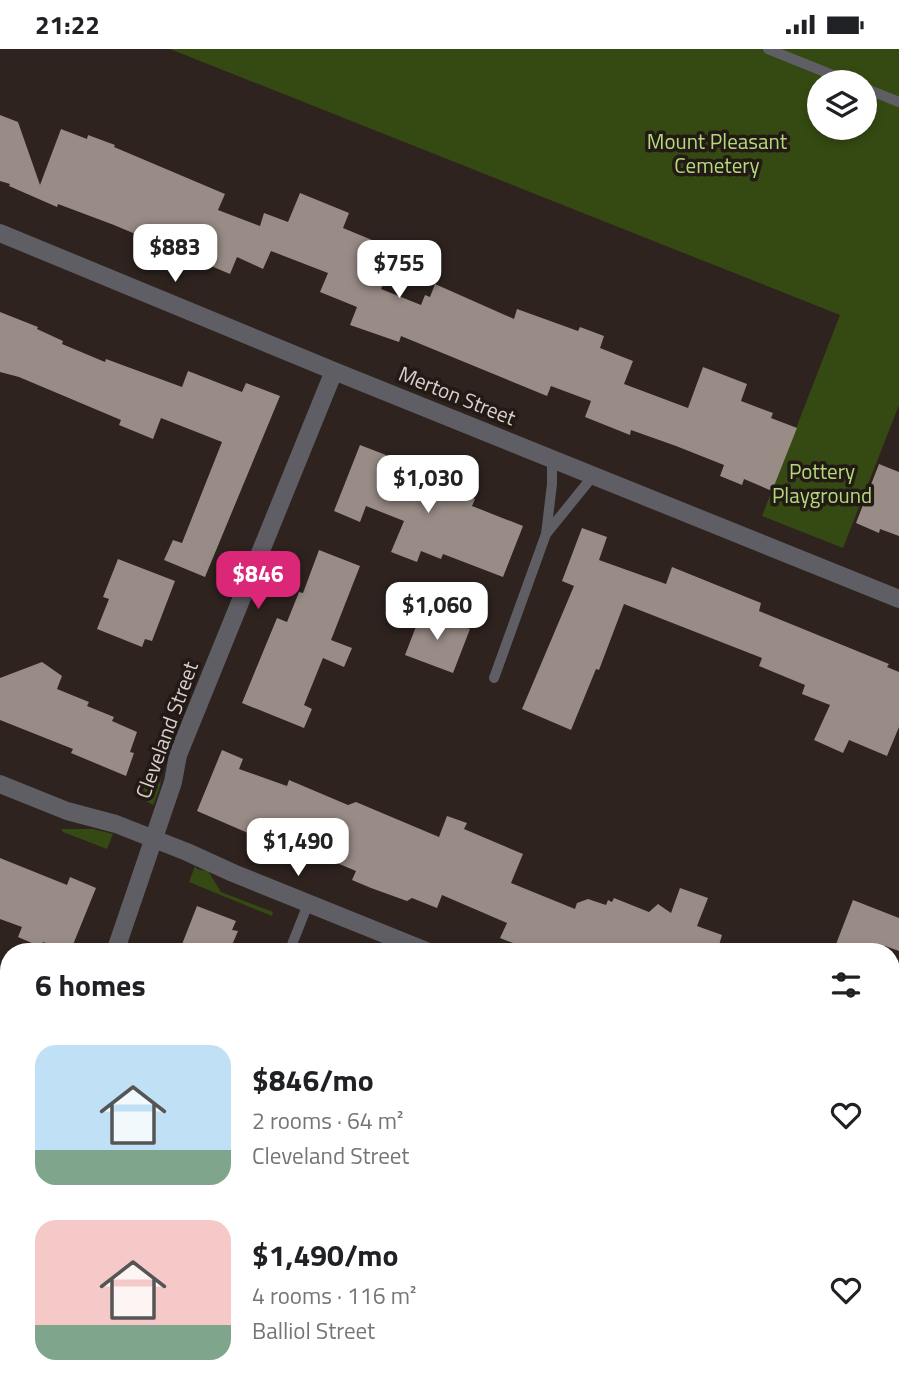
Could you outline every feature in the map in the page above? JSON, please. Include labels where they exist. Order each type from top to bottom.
[{"type":"street","name":"Merton Street","points":[[0,233],[899,599]]},
{"type":"street","name":"Cleveland Street","points":[[118,943],[173,782],[178,755],[334,371]]},
{"type":"street","points":[[0,784],[67,811],[116,824],[153,838],[406,943]]},
{"type":"lane","points":[[768,49],[820,70]]},
{"type":"lane","points":[[877,93],[899,102]]},
{"type":"lane","points":[[494,678],[546,534],[552,459]]},
{"type":"lane","points":[[546,534],[593,476]]},
{"type":"lane","points":[[293,943],[308,904]]},
{"type":"green space","name":"Mount Pleasant Cemetery","points":[[170,49],[899,49],[899,405],[843,548],[762,516],[840,315]]},
{"type":"green space","points":[[159,753],[161,779],[153,805],[140,798]]},
{"type":"green space","points":[[61,829],[93,829],[113,834],[107,849]]},
{"type":"green space","points":[[195,866],[208,871],[221,892],[273,912],[272,916],[189,882]]},
{"type":"building","points":[[0,115],[18,122],[40,185],[61,129],[87,139],[88,135],[115,145],[114,147],[225,194],[218,210],[260,226],[264,213],[288,222],[300,193],[349,213],[343,228],[372,240],[358,273],[384,282],[381,289],[421,305],[425,295],[430,297],[435,284],[514,319],[517,309],[578,331],[580,327],[604,336],[600,348],[633,361],[624,384],[688,408],[703,367],[747,384],[741,401],[773,413],[771,418],[797,428],[772,491],[744,479],[742,485],[720,476],[724,465],[676,446],[631,430],[630,435],[585,417],[591,401],[551,386],[547,396],[401,336],[399,342],[350,325],[357,307],[320,292],[328,273],[271,251],[263,269],[237,257],[230,274],[114,225],[58,204],[57,207],[9,186],[10,184],[0,181]]},
{"type":"building","points":[[0,312],[38,327],[37,329],[63,341],[62,344],[105,362],[106,359],[182,387],[188,371],[242,392],[246,383],[280,396],[205,577],[164,560],[173,540],[182,543],[222,442],[161,418],[153,439],[119,425],[121,420],[19,377],[0,372]]},
{"type":"building","points":[[360,445],[386,455],[384,461],[475,499],[472,506],[523,526],[503,577],[443,554],[441,559],[421,551],[417,562],[391,552],[404,521],[366,506],[360,522],[334,511]]},
{"type":"building","points":[[879,464],[899,472],[899,536],[880,529],[879,533],[856,523]]},
{"type":"building","points":[[582,528],[607,537],[599,560],[666,584],[672,567],[761,603],[759,611],[889,664],[887,667],[899,672],[899,727],[887,756],[849,740],[843,753],[814,740],[830,705],[802,694],[805,685],[759,666],[762,658],[624,604],[599,670],[596,669],[571,730],[522,709],[574,586],[562,581]]},
{"type":"building","points":[[319,550],[360,566],[331,640],[352,648],[344,667],[323,658],[304,705],[312,709],[304,728],[242,703],[277,618],[287,622],[299,592],[303,593]]},
{"type":"building","points":[[118,559],[175,581],[152,641],[145,639],[142,647],[97,629],[109,599],[103,597]]},
{"type":"building","points":[[422,611],[470,629],[453,673],[405,655]]},
{"type":"building","points":[[42,662],[62,676],[57,689],[89,702],[87,706],[114,717],[112,721],[137,732],[130,752],[134,753],[126,776],[71,753],[73,749],[0,720],[0,678]]},
{"type":"building","points":[[222,750],[243,759],[239,769],[287,786],[289,780],[348,805],[356,802],[439,837],[447,816],[467,823],[464,829],[523,854],[511,883],[575,909],[577,903],[588,899],[606,905],[608,900],[612,902],[614,898],[649,912],[658,904],[671,913],[680,888],[708,898],[697,926],[722,935],[720,943],[513,943],[500,938],[507,923],[442,895],[437,908],[412,898],[407,901],[352,880],[356,871],[282,840],[264,834],[262,839],[197,811]]},
{"type":"building","points":[[0,858],[67,885],[70,877],[96,888],[74,943],[32,943],[18,937],[22,927],[0,919]]},
{"type":"building","points":[[853,900],[899,918],[899,943],[836,943]]},
{"type":"building","points":[[197,906],[236,921],[232,930],[238,931],[233,943],[183,943]]},
{"type":"park label","name":"Pottery Playground","points":[[822,484]]}]
